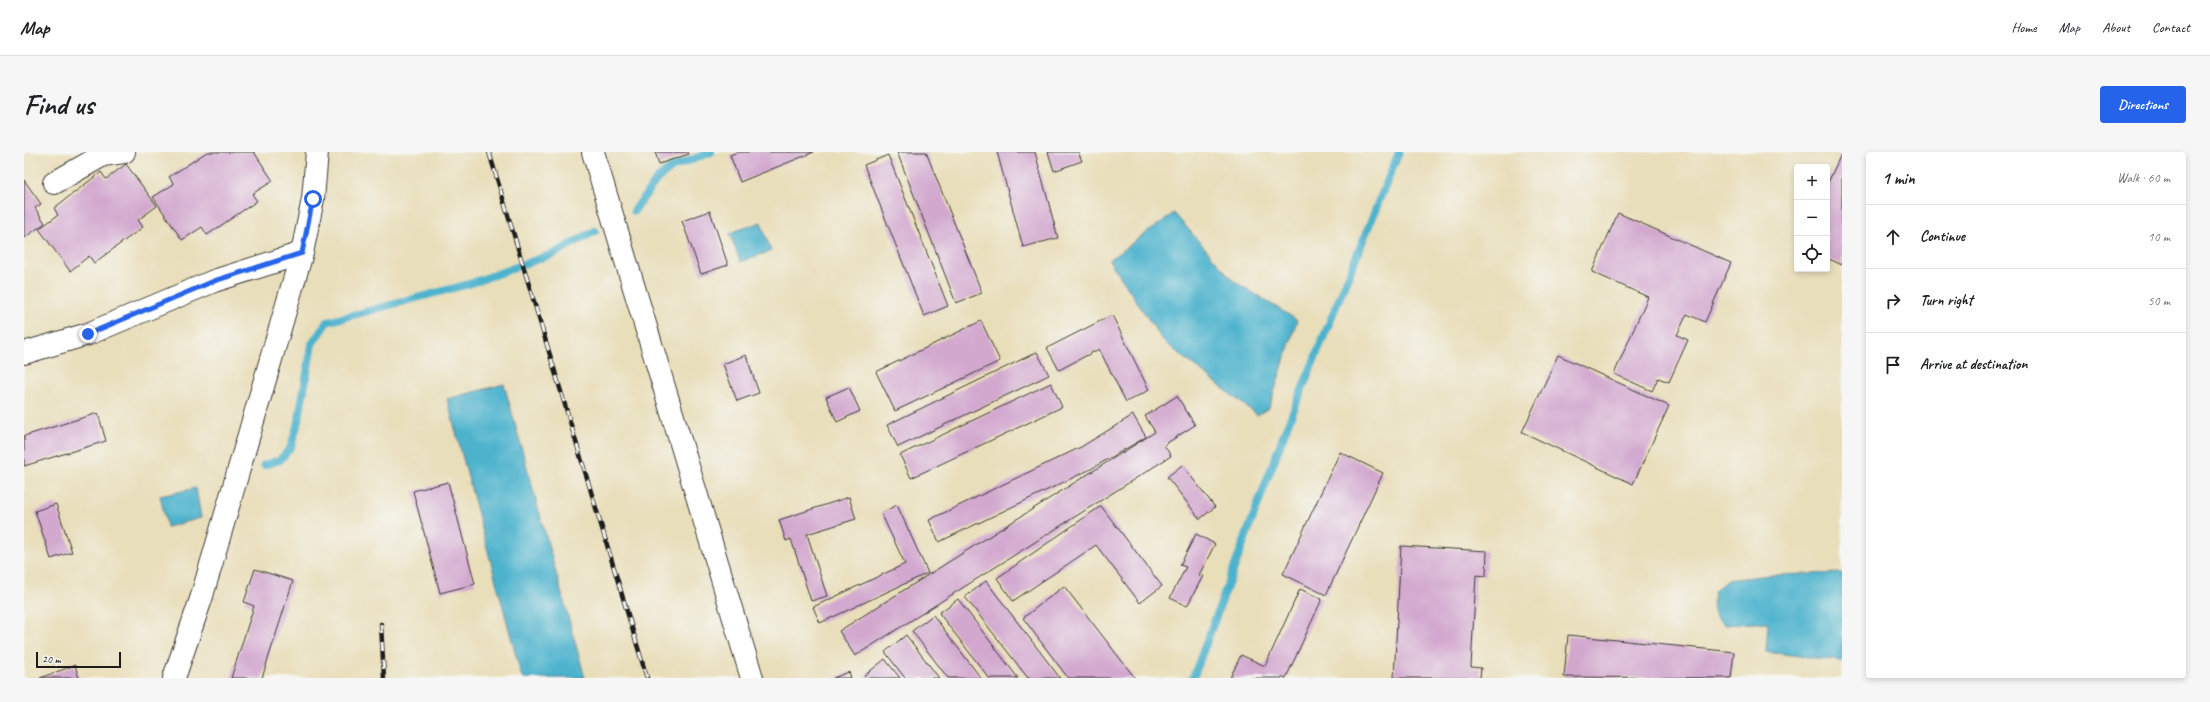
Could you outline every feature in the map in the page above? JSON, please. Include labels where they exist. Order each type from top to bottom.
[{"type":"street","points":[[54,183],[103,155],[124,152]]},
{"type":"street","points":[[174,678],[201,599],[302,253],[313,199],[317,152]]},
{"type":"street","points":[[593,152],[752,678]]},
{"type":"street","points":[[24,353],[88,334],[214,281],[302,253]]},
{"type":"water","points":[[1174,213],[1234,281],[1297,320],[1269,408],[1257,415],[1163,341],[1109,260]]},
{"type":"water","points":[[761,222],[771,251],[740,262],[730,233]]},
{"type":"water","points":[[504,384],[585,678],[522,678],[447,399]]},
{"type":"water","points":[[196,488],[201,518],[167,527],[160,496]]},
{"type":"water","points":[[1842,573],[1842,661],[1766,652],[1768,622],[1725,625],[1716,617],[1712,603],[1715,590],[1727,580],[1770,575]]},
{"type":"building","points":[[207,152],[254,152],[273,181],[252,194],[257,201],[207,235],[202,227],[182,240],[153,197],[174,184],[169,177]]},
{"type":"building","points":[[655,152],[688,152],[689,154],[659,164]]},
{"type":"building","points":[[738,152],[814,152],[740,182],[730,155]]},
{"type":"building","points":[[897,152],[926,152],[982,293],[956,303]]},
{"type":"building","points":[[997,152],[1035,152],[1058,238],[1023,247]]},
{"type":"building","points":[[1048,152],[1078,152],[1082,161],[1054,171]]},
{"type":"building","points":[[1842,152],[1842,265],[1830,259],[1830,178]]},
{"type":"building","points":[[888,155],[948,306],[924,316],[864,165]]},
{"type":"building","points":[[126,164],[157,206],[138,220],[143,227],[94,263],[89,256],[70,271],[39,229],[58,215],[54,208],[101,172],[106,179]]},
{"type":"building","points":[[24,180],[41,204],[35,208],[45,223],[24,238]]},
{"type":"building","points":[[710,211],[728,265],[701,274],[682,221]]},
{"type":"building","points":[[1618,213],[1731,263],[1705,322],[1687,314],[1677,335],[1688,340],[1669,382],[1658,378],[1652,391],[1614,374],[1648,297],[1592,272]]},
{"type":"building","points":[[1112,315],[1149,390],[1126,402],[1099,349],[1059,370],[1047,348]]},
{"type":"building","points":[[981,321],[1000,361],[895,411],[876,372]]},
{"type":"building","points":[[1037,352],[1049,375],[898,447],[887,425]]},
{"type":"building","points":[[746,355],[759,393],[737,401],[723,364]]},
{"type":"building","points":[[1558,355],[1669,406],[1633,484],[1522,432]]},
{"type":"building","points":[[1051,383],[1062,407],[911,478],[900,455]]},
{"type":"building","points":[[849,387],[860,411],[837,422],[826,397]]},
{"type":"building","points":[[1177,396],[1195,425],[1164,445],[1171,456],[855,656],[839,631],[1155,432],[1145,416]]},
{"type":"building","points":[[98,413],[106,441],[24,466],[24,436]]},
{"type":"building","points":[[1133,415],[1146,437],[1091,469],[939,542],[929,520],[1081,447]]},
{"type":"building","points":[[1340,452],[1383,473],[1326,595],[1283,574]]},
{"type":"building","points":[[1182,465],[1215,507],[1200,519],[1167,477]]},
{"type":"building","points":[[448,482],[475,584],[440,593],[413,491]]},
{"type":"building","points":[[849,497],[856,519],[807,534],[827,596],[811,601],[791,539],[786,541],[779,520]]},
{"type":"building","points":[[56,504],[72,552],[51,559],[35,511]]},
{"type":"building","points":[[897,505],[928,573],[820,623],[813,607],[905,564],[881,513]]},
{"type":"building","points":[[1101,506],[1162,586],[1140,603],[1096,545],[1013,601],[997,578]]},
{"type":"building","points":[[1196,534],[1215,544],[1199,575],[1203,576],[1187,606],[1170,598],[1186,567],[1180,565]]},
{"type":"building","points":[[1401,546],[1487,551],[1486,576],[1476,575],[1471,667],[1481,668],[1480,678],[1394,678]]},
{"type":"building","points":[[255,569],[293,581],[262,678],[231,678],[254,606],[244,602]]},
{"type":"building","points":[[986,581],[1060,678],[1028,678],[965,597]]},
{"type":"building","points":[[1064,586],[1135,678],[1068,678],[1023,618]]},
{"type":"building","points":[[1300,589],[1322,599],[1286,678],[1230,678],[1241,655],[1265,666]]},
{"type":"building","points":[[958,599],[1018,678],[989,678],[939,613]]},
{"type":"building","points":[[933,615],[981,678],[948,678],[912,631]]},
{"type":"building","points":[[906,635],[939,678],[905,678],[885,652]]},
{"type":"building","points":[[1568,635],[1734,652],[1731,678],[1564,677]]},
{"type":"building","points":[[885,659],[900,678],[866,678],[864,676]]},
{"type":"building","points":[[75,665],[79,678],[40,678]]},
{"type":"building","points":[[849,672],[851,678],[833,678]]},
{"type":"waterway","points":[[634,211],[657,179],[673,167],[711,152]]},
{"type":"waterway","points":[[1193,678],[1286,429],[1399,152]]},
{"type":"waterway","points":[[264,465],[280,460],[291,447],[299,418],[312,344],[327,322],[469,284],[555,253],[595,231]]},
{"type":"railway","points":[[489,152],[647,678]]},
{"type":"railway","points":[[381,624],[384,678]]},
{"type":"route","points":[[88,334],[214,281],[302,253],[313,199]]}]
